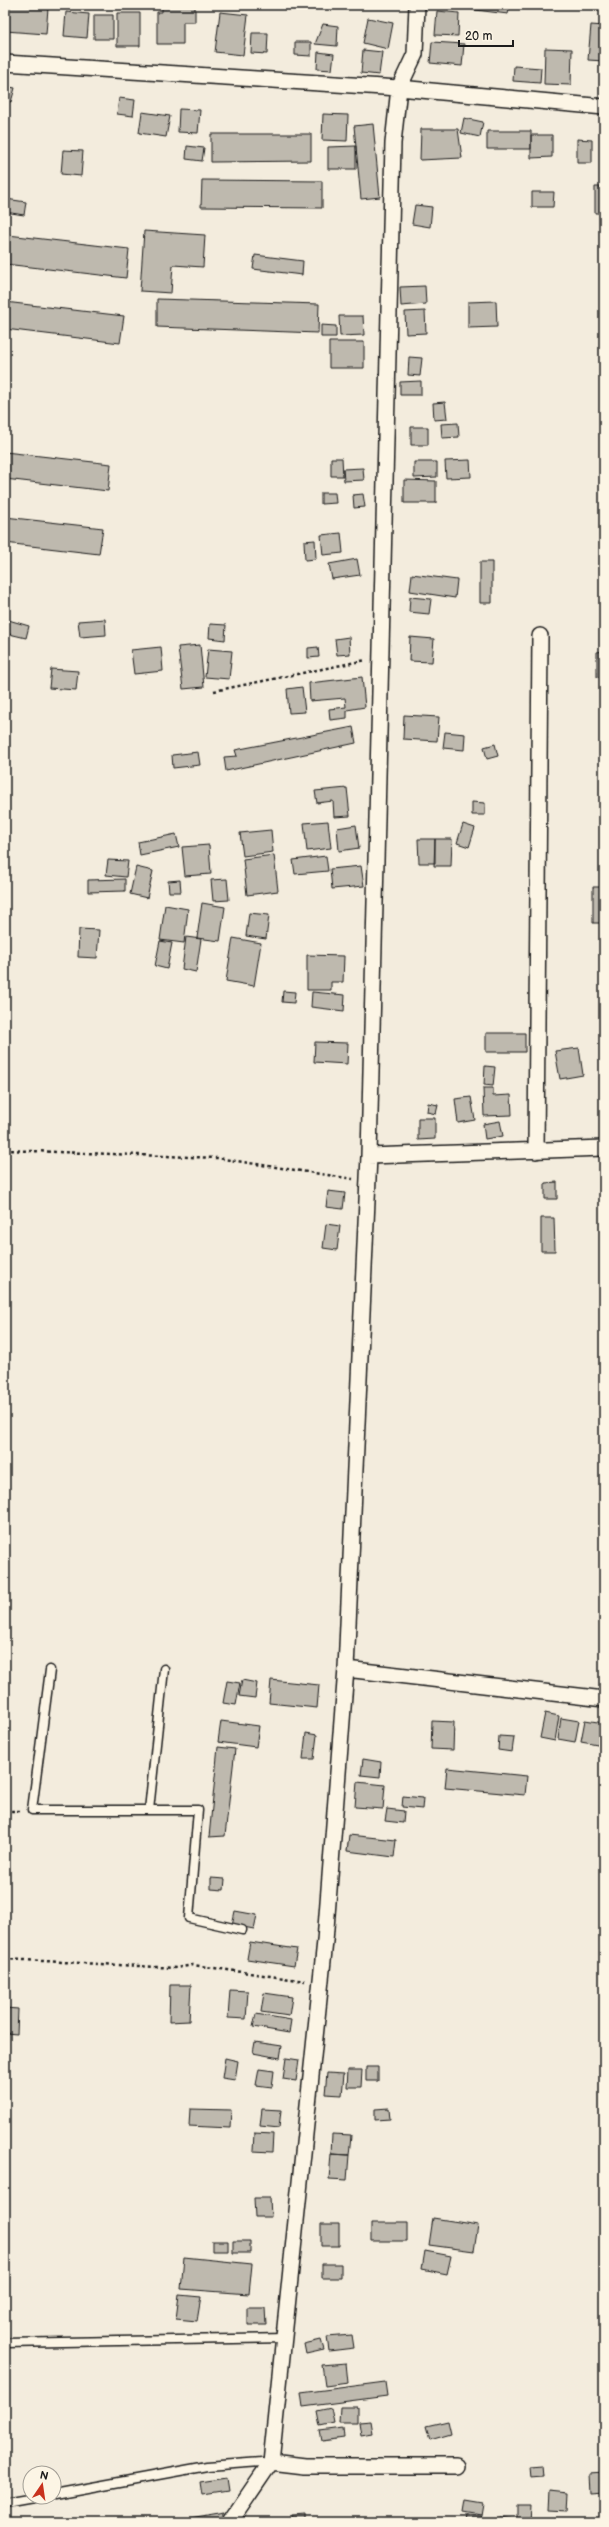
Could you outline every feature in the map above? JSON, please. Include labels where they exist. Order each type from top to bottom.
[{"type":"street","points":[[230,2522],[267,2462],[284,2338],[320,1984],[346,1670],[369,1156],[389,245],[393,143],[399,88],[415,54],[417,5]]},
{"type":"street","points":[[5,63],[399,88],[604,107]]},
{"type":"street","points":[[536,1151],[540,636]]},
{"type":"street","points":[[369,1156],[604,1148]]},
{"type":"street","points":[[346,1670],[604,1699]]},
{"type":"street","points":[[267,2462],[305,2466],[456,2466]]},
{"type":"lane","points":[[149,1810],[164,1668]]},
{"type":"lane","points":[[50,1670],[32,1810],[198,1810],[190,1918],[242,1930]]},
{"type":"lane","points":[[5,2343],[284,2338]]},
{"type":"lane","points":[[62,2493],[207,2466],[267,2462]]},
{"type":"lane","points":[[5,2503],[22,2500]]},
{"type":"path","points":[[214,691],[380,657]]},
{"type":"path","points":[[5,1150],[218,1158],[368,1182]]},
{"type":"path","points":[[5,1959],[176,1968],[194,1965],[320,1984]]},
{"type":"building","points":[[6,5],[48,8],[46,34],[5,31]]},
{"type":"building","points":[[162,5],[195,5],[195,22],[183,22],[183,44],[157,44],[157,12],[162,12]]},
{"type":"building","points":[[459,5],[510,5],[508,14],[459,8]]},
{"type":"building","points":[[437,11],[459,13],[458,36],[435,35]]},
{"type":"building","points":[[66,12],[89,14],[87,38],[64,36]]},
{"type":"building","points":[[220,12],[248,15],[243,55],[215,52]]},
{"type":"building","points":[[117,13],[140,13],[140,46],[117,46]]},
{"type":"building","points":[[94,15],[113,15],[113,39],[94,39]]},
{"type":"building","points":[[368,18],[393,23],[388,49],[363,43]]},
{"type":"building","points":[[323,24],[338,26],[337,46],[315,44]]},
{"type":"building","points":[[591,25],[604,26],[604,61],[588,60]]},
{"type":"building","points":[[252,33],[268,33],[267,54],[251,53]]},
{"type":"building","points":[[295,42],[311,42],[311,56],[295,55]]},
{"type":"building","points":[[432,42],[464,44],[462,66],[430,63]]},
{"type":"building","points":[[545,48],[572,49],[571,85],[544,84]]},
{"type":"building","points":[[363,50],[382,52],[379,75],[361,73]]},
{"type":"building","points":[[318,52],[334,54],[332,70],[317,69]]},
{"type":"building","points":[[514,66],[541,68],[540,83],[513,81]]},
{"type":"building","points":[[5,86],[15,88],[11,102],[5,100]]},
{"type":"building","points":[[119,98],[135,100],[133,116],[117,114]]},
{"type":"building","points":[[179,109],[200,110],[198,133],[178,132]]},
{"type":"building","points":[[142,112],[170,116],[166,137],[139,133]]},
{"type":"building","points":[[323,114],[348,115],[347,141],[322,140]]},
{"type":"building","points":[[464,118],[483,122],[480,137],[461,133]]},
{"type":"building","points":[[373,124],[380,197],[361,199],[354,126]]},
{"type":"building","points":[[604,127],[604,157],[601,157]]},
{"type":"building","points":[[421,129],[458,129],[462,158],[420,160]]},
{"type":"building","points":[[487,131],[531,131],[531,149],[487,149]]},
{"type":"building","points":[[211,134],[311,134],[311,161],[211,162]]},
{"type":"building","points":[[531,135],[552,135],[552,157],[531,158]]},
{"type":"building","points":[[577,139],[592,140],[592,163],[577,163]]},
{"type":"building","points":[[187,146],[204,148],[202,161],[186,159]]},
{"type":"building","points":[[356,146],[356,169],[328,169],[328,147]]},
{"type":"building","points":[[63,150],[83,151],[81,176],[61,174]]},
{"type":"building","points":[[202,180],[322,181],[322,208],[201,207]]},
{"type":"building","points":[[595,187],[604,187],[604,213],[595,213]]},
{"type":"building","points":[[532,192],[554,192],[553,207],[532,207]]},
{"type":"building","points":[[6,199],[26,202],[24,215],[5,212]]},
{"type":"building","points":[[415,205],[432,207],[430,227],[412,224]]},
{"type":"building","points":[[144,231],[205,235],[203,267],[173,265],[171,293],[140,291]]},
{"type":"building","points":[[8,235],[129,249],[126,278],[5,264]]},
{"type":"building","points":[[255,255],[303,261],[302,275],[253,269]]},
{"type":"building","points":[[425,286],[426,304],[401,306],[400,287]]},
{"type":"building","points":[[157,299],[319,304],[318,333],[157,327]]},
{"type":"building","points":[[496,301],[497,327],[468,328],[468,302]]},
{"type":"building","points":[[5,302],[124,316],[120,343],[5,329]]},
{"type":"building","points":[[425,311],[426,333],[406,334],[405,312]]},
{"type":"building","points":[[339,316],[363,316],[364,335],[340,336]]},
{"type":"building","points":[[321,325],[336,326],[336,337],[321,337]]},
{"type":"building","points":[[329,342],[364,342],[364,368],[329,368]]},
{"type":"building","points":[[409,357],[422,358],[420,376],[408,375]]},
{"type":"building","points":[[421,381],[421,395],[400,395],[400,382]]},
{"type":"building","points":[[445,402],[447,419],[434,420],[433,403]]},
{"type":"building","points":[[458,423],[459,437],[442,438],[441,424]]},
{"type":"building","points":[[411,427],[428,427],[428,445],[411,445]]},
{"type":"building","points":[[5,452],[111,464],[108,491],[5,479]]},
{"type":"building","points":[[331,458],[342,458],[343,476],[331,476]]},
{"type":"building","points":[[470,460],[471,477],[446,478],[445,461]]},
{"type":"building","points":[[414,462],[437,462],[437,477],[414,478]]},
{"type":"building","points":[[363,468],[364,480],[344,481],[343,469]]},
{"type":"building","points":[[404,480],[436,481],[436,503],[404,503]]},
{"type":"building","points":[[321,493],[335,493],[336,503],[321,504]]},
{"type":"building","points":[[363,494],[365,507],[354,508],[353,495]]},
{"type":"building","points":[[5,517],[103,528],[99,554],[5,543]]},
{"type":"building","points":[[341,533],[343,553],[323,555],[321,535]]},
{"type":"building","points":[[315,540],[316,559],[305,560],[304,541]]},
{"type":"building","points":[[357,559],[360,575],[332,579],[329,564]]},
{"type":"building","points":[[480,562],[492,562],[492,603],[480,603]]},
{"type":"building","points":[[412,574],[457,580],[455,598],[410,591]]},
{"type":"building","points":[[410,597],[431,599],[429,614],[409,612]]},
{"type":"building","points":[[5,619],[29,626],[26,638],[5,633]]},
{"type":"building","points":[[105,619],[106,635],[80,637],[78,621]]},
{"type":"building","points":[[210,624],[226,625],[225,640],[209,638]]},
{"type":"building","points":[[349,637],[350,654],[337,655],[335,639]]},
{"type":"building","points":[[410,637],[434,639],[432,662],[409,661]]},
{"type":"building","points":[[200,645],[204,687],[183,689],[178,647]]},
{"type":"building","points":[[161,647],[163,671],[134,674],[131,650]]},
{"type":"building","points":[[318,647],[319,657],[308,658],[308,648]]},
{"type":"building","points":[[208,649],[232,651],[229,679],[205,677]]},
{"type":"building","points":[[604,651],[604,677],[597,677],[597,652]]},
{"type":"building","points":[[51,669],[78,671],[76,690],[49,688]]},
{"type":"building","points":[[362,677],[365,707],[347,710],[347,718],[330,720],[329,709],[346,707],[345,698],[310,701],[309,683]]},
{"type":"building","points":[[302,687],[305,712],[289,713],[287,689]]},
{"type":"building","points":[[404,715],[439,717],[437,741],[403,739]]},
{"type":"building","points":[[353,727],[356,743],[226,771],[224,757],[237,756],[235,750]]},
{"type":"building","points":[[445,732],[465,734],[464,750],[443,748]]},
{"type":"building","points":[[495,744],[498,756],[487,759],[484,747]]},
{"type":"building","points":[[198,752],[200,765],[173,768],[172,755]]},
{"type":"building","points":[[347,788],[350,816],[334,817],[333,801],[317,803],[315,791]]},
{"type":"building","points":[[472,802],[485,803],[485,815],[472,815]]},
{"type":"building","points":[[328,821],[331,848],[307,851],[304,823]]},
{"type":"building","points":[[463,824],[475,828],[469,847],[457,843]]},
{"type":"building","points":[[356,825],[359,848],[339,851],[337,828]]},
{"type":"building","points":[[271,830],[273,852],[243,856],[240,833]]},
{"type":"building","points":[[176,834],[179,847],[140,855],[138,842]]},
{"type":"building","points":[[418,839],[435,839],[435,863],[419,863]]},
{"type":"building","points":[[435,839],[452,839],[451,866],[434,866]]},
{"type":"building","points":[[209,845],[211,874],[185,876],[182,847]]},
{"type":"building","points":[[274,855],[278,891],[247,895],[243,859]]},
{"type":"building","points":[[326,856],[328,871],[295,874],[293,860]]},
{"type":"building","points":[[108,860],[128,861],[126,877],[106,875]]},
{"type":"building","points":[[361,866],[364,886],[332,889],[330,869]]},
{"type":"building","points":[[136,867],[153,871],[147,898],[130,894]]},
{"type":"building","points":[[125,879],[125,891],[88,892],[88,880]]},
{"type":"building","points":[[227,879],[229,900],[213,901],[211,880]]},
{"type":"building","points":[[180,880],[181,892],[169,892],[168,881]]},
{"type":"building","points":[[593,887],[604,887],[604,923],[593,923]]},
{"type":"building","points":[[202,903],[225,907],[220,941],[197,938]]},
{"type":"building","points":[[165,905],[188,909],[184,943],[160,940]]},
{"type":"building","points":[[249,913],[269,915],[266,939],[246,936]]},
{"type":"building","points":[[79,929],[99,930],[97,958],[78,957]]},
{"type":"building","points":[[186,937],[201,939],[196,972],[182,969]]},
{"type":"building","points":[[233,938],[261,943],[254,986],[226,981]]},
{"type":"building","points":[[160,941],[172,943],[167,969],[155,966]]},
{"type":"building","points":[[307,955],[344,956],[343,982],[331,982],[331,990],[307,990]]},
{"type":"building","points":[[283,991],[295,992],[294,1003],[282,1002]]},
{"type":"building","points":[[312,992],[345,995],[344,1011],[311,1007]]},
{"type":"building","points":[[486,1033],[525,1033],[525,1052],[486,1052]]},
{"type":"building","points":[[315,1042],[348,1043],[347,1064],[314,1062]]},
{"type":"building","points":[[579,1048],[583,1075],[560,1079],[555,1051]]},
{"type":"building","points":[[485,1066],[495,1067],[493,1086],[484,1085]]},
{"type":"building","points":[[483,1088],[493,1088],[493,1096],[511,1095],[512,1115],[484,1116]]},
{"type":"building","points":[[471,1097],[475,1120],[458,1123],[455,1099]]},
{"type":"building","points":[[428,1103],[438,1105],[436,1114],[427,1112]]},
{"type":"building","points":[[418,1118],[435,1118],[435,1139],[418,1140]]},
{"type":"building","points":[[500,1121],[503,1136],[485,1139],[483,1124]]},
{"type":"building","points":[[557,1182],[557,1199],[545,1199],[545,1183]]},
{"type":"building","points":[[328,1191],[345,1193],[343,1209],[326,1207]]},
{"type":"building","points":[[541,1218],[554,1218],[555,1251],[541,1251]]},
{"type":"building","points":[[326,1224],[340,1226],[337,1250],[323,1248]]},
{"type":"building","points":[[242,1680],[257,1683],[255,1698],[239,1696]]},
{"type":"building","points":[[271,1680],[319,1685],[317,1708],[269,1703]]},
{"type":"building","points":[[227,1681],[240,1683],[236,1705],[223,1703]]},
{"type":"building","points":[[545,1713],[559,1716],[555,1741],[540,1738]]},
{"type":"building","points":[[561,1718],[579,1721],[575,1742],[558,1739]]},
{"type":"building","points":[[585,1720],[604,1723],[603,1745],[581,1741]]},
{"type":"building","points":[[221,1721],[259,1726],[256,1747],[218,1742]]},
{"type":"building","points":[[432,1721],[454,1722],[453,1750],[431,1749]]},
{"type":"building","points":[[306,1733],[317,1735],[314,1759],[303,1759]]},
{"type":"building","points":[[499,1736],[514,1737],[512,1752],[498,1750]]},
{"type":"building","points":[[218,1747],[235,1749],[225,1836],[209,1837]]},
{"type":"building","points":[[363,1759],[381,1762],[380,1777],[361,1775]]},
{"type":"building","points":[[447,1768],[527,1776],[525,1795],[445,1788]]},
{"type":"building","points":[[357,1782],[385,1785],[383,1809],[355,1807]]},
{"type":"building","points":[[403,1796],[423,1798],[422,1809],[402,1807]]},
{"type":"building","points":[[387,1809],[404,1811],[403,1823],[385,1821]]},
{"type":"building","points":[[349,1835],[396,1840],[394,1857],[347,1851]]},
{"type":"building","points":[[211,1878],[225,1879],[224,1890],[211,1889]]},
{"type":"building","points":[[235,1911],[257,1915],[254,1929],[232,1925]]},
{"type":"building","points":[[250,1942],[297,1949],[294,1966],[247,1959]]},
{"type":"building","points":[[170,1985],[191,1985],[189,2021],[169,2022]]},
{"type":"building","points":[[230,1990],[248,1991],[246,2019],[228,2018]]},
{"type":"building","points":[[264,1993],[292,1997],[289,2016],[261,2012]]},
{"type":"building","points":[[5,2008],[18,2009],[17,2034],[5,2033]]},
{"type":"building","points":[[256,2014],[291,2020],[289,2033],[253,2027]]},
{"type":"building","points":[[255,2042],[282,2046],[280,2058],[253,2053]]},
{"type":"building","points":[[225,2058],[238,2061],[235,2080],[222,2078]]},
{"type":"building","points":[[286,2058],[299,2060],[296,2081],[283,2079]]},
{"type":"building","points":[[366,2067],[378,2067],[378,2081],[366,2081]]},
{"type":"building","points":[[259,2069],[274,2071],[272,2087],[256,2085]]},
{"type":"building","points":[[348,2070],[362,2070],[361,2087],[347,2087]]},
{"type":"building","points":[[327,2073],[344,2074],[342,2095],[325,2094]]},
{"type":"building","points":[[389,2108],[390,2119],[375,2120],[375,2109]]},
{"type":"building","points":[[190,2109],[231,2110],[230,2128],[189,2126]]},
{"type":"building","points":[[262,2109],[281,2110],[279,2128],[260,2126]]},
{"type":"building","points":[[254,2133],[273,2134],[272,2152],[253,2151]]},
{"type":"building","points":[[332,2134],[351,2135],[349,2155],[331,2154]]},
{"type":"building","points":[[331,2154],[349,2155],[347,2180],[329,2179]]},
{"type":"building","points":[[254,2198],[270,2198],[271,2217],[255,2217]]},
{"type":"building","points":[[433,2218],[478,2225],[474,2251],[429,2245]]},
{"type":"building","points":[[371,2223],[407,2223],[407,2241],[371,2241]]},
{"type":"building","points":[[321,2224],[339,2224],[339,2246],[321,2246]]},
{"type":"building","points":[[212,2241],[228,2241],[228,2251],[212,2251]]},
{"type":"building","points":[[233,2241],[250,2241],[250,2253],[233,2253]]},
{"type":"building","points":[[425,2251],[451,2256],[447,2274],[422,2269]]},
{"type":"building","points":[[184,2257],[252,2264],[249,2294],[181,2289]]},
{"type":"building","points":[[322,2264],[341,2264],[341,2278],[322,2278]]},
{"type":"building","points":[[179,2295],[201,2297],[197,2321],[176,2319]]},
{"type":"building","points":[[248,2308],[265,2308],[266,2325],[248,2325]]},
{"type":"building","points":[[352,2335],[354,2348],[329,2351],[327,2337]]},
{"type":"building","points":[[321,2340],[324,2350],[306,2354],[304,2344]]},
{"type":"building","points":[[346,2363],[348,2383],[325,2386],[322,2365]]},
{"type":"building","points":[[385,2382],[387,2396],[303,2407],[301,2393]]},
{"type":"building","points":[[340,2407],[357,2407],[357,2423],[339,2423]]},
{"type":"building","points":[[331,2408],[334,2423],[320,2426],[317,2411]]},
{"type":"building","points":[[371,2421],[373,2433],[361,2435],[359,2422]]},
{"type":"building","points":[[448,2421],[451,2434],[430,2440],[426,2426]]},
{"type":"building","points":[[343,2428],[344,2438],[322,2441],[320,2431]]},
{"type":"building","points":[[542,2466],[543,2477],[530,2478],[529,2467]]},
{"type":"building","points":[[604,2473],[604,2492],[590,2493],[589,2474]]},
{"type":"building","points":[[226,2478],[228,2491],[202,2495],[200,2482]]},
{"type":"building","points":[[550,2490],[569,2492],[568,2511],[549,2510]]},
{"type":"building","points":[[466,2500],[484,2503],[482,2515],[464,2512]]},
{"type":"building","points":[[517,2505],[530,2505],[529,2522],[517,2522]]},
{"type":"building","points":[[225,2512],[218,2522],[183,2522],[184,2519]]},
{"type":"building","points":[[306,2515],[306,2522],[292,2522],[292,2516]]},
{"type":"building","points":[[468,2515],[482,2516],[482,2522],[467,2522]]},
{"type":"building","points":[[500,2517],[511,2519],[511,2522],[499,2522]]}]
